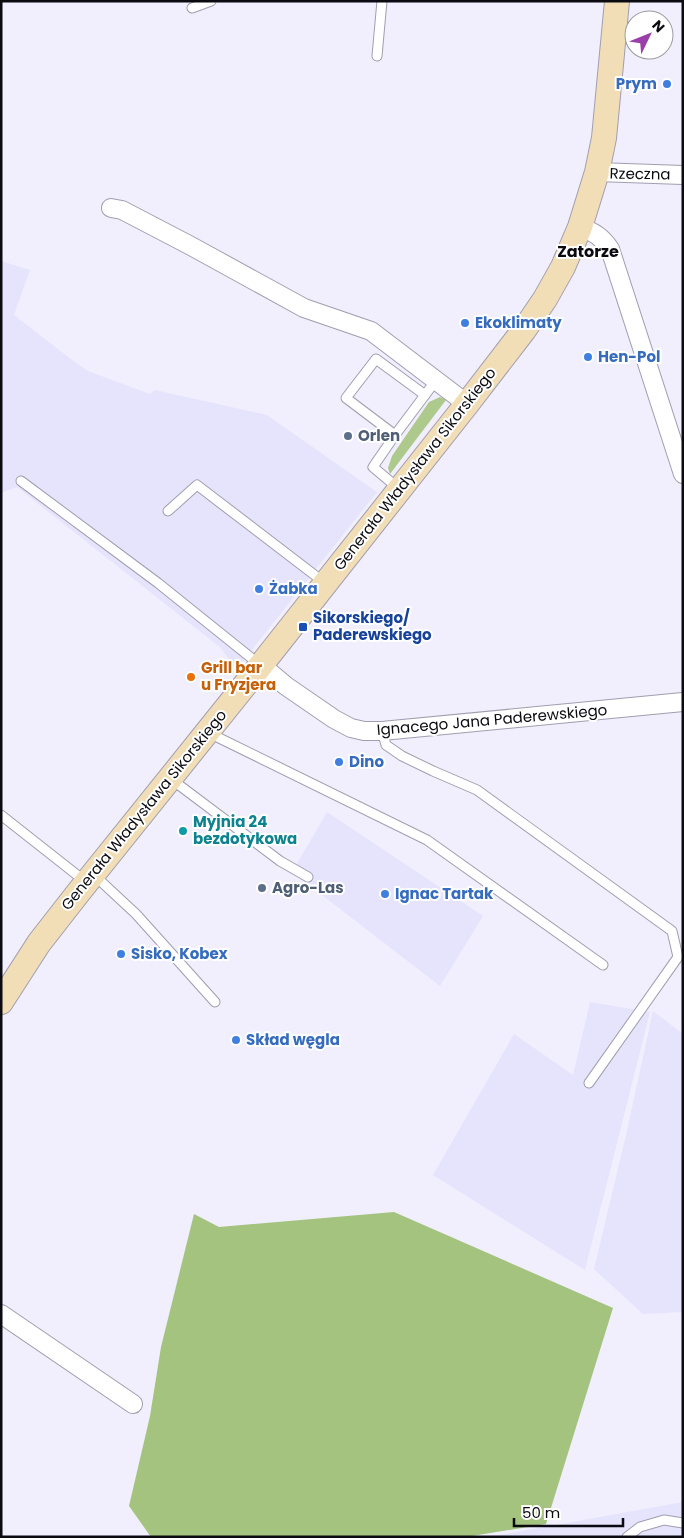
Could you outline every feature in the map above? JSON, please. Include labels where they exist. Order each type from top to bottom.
[{"type":"main road","name":"Generała Władysława Sikorskiego","points":[[1,1002],[35,941],[90,878],[169,777],[261,665],[467,404],[524,330],[545,299],[563,266],[580,227],[597,172],[624,28],[617,1]]},
{"type":"street","name":"Rzeczna","points":[[597,172],[683,175]]},
{"type":"street","points":[[111,208],[122,210],[304,308],[372,331],[467,404]]},
{"type":"street","points":[[580,227],[592,231],[604,240],[610,249],[683,474]]},
{"type":"street","name":"Ignacego Jana Paderewskiego","points":[[261,665],[286,686],[334,719],[351,728],[364,731],[382,731],[683,702]]},
{"type":"street","points":[[1,1314],[134,1404]]},
{"type":"lane","points":[[192,8],[211,1]]},
{"type":"lane","points":[[377,56],[382,1]]},
{"type":"lane","points":[[396,435],[346,398],[376,359],[425,395]]},
{"type":"lane","points":[[399,489],[372,467],[436,380]]},
{"type":"lane","points":[[21,481],[158,583],[261,665]]},
{"type":"lane","points":[[168,511],[197,485],[325,583]]},
{"type":"lane","points":[[382,731],[386,745],[402,756],[433,772],[477,790],[672,931],[678,956],[589,1083]]},
{"type":"lane","points":[[207,732],[427,840],[603,965]]},
{"type":"lane","points":[[169,777],[280,861],[308,877]]},
{"type":"lane","points":[[1,815],[90,878],[136,914],[215,1002]]},
{"type":"lane","points":[[626,1537],[640,1528],[664,1520],[683,1523]]},
{"type":"shaded area","points":[[1,261],[30,270],[14,315],[88,371],[150,394],[155,390],[267,415],[377,492],[236,670],[221,648],[17,487],[1,493]]},
{"type":"shaded area","name":"Ignac Tartak","points":[[327,812],[483,916],[440,986],[292,872]]},
{"type":"shaded area","points":[[590,1002],[650,1012],[585,1270],[433,1175],[514,1034],[573,1075]]},
{"type":"shaded area","points":[[653,1011],[683,1034],[683,1312],[643,1314],[594,1269]]},
{"type":"shaded area","points":[[683,1502],[683,1537],[489,1537]]},
{"type":"green space","points":[[440,397],[446,400],[390,474],[388,468],[392,456],[429,402]]},
{"type":"green space","points":[[394,1212],[613,1308],[546,1524],[466,1537],[151,1537],[129,1506],[150,1416],[161,1347],[194,1214],[219,1227]]},
{"type":"place","name":"Prym","points":[[667,84]]},
{"type":"place","name":"Ekoklimaty","points":[[465,323]]},
{"type":"place","name":"Hen-Pol","points":[[588,357]]},
{"type":"place","name":"Orlen","points":[[348,436]]},
{"type":"place","name":"Żabka","points":[[259,589]]},
{"type":"place","name":"Sikorskiego/ Paderewskiego","points":[[303,627]]},
{"type":"place","name":"Grill bar u Fryzjera","points":[[191,677]]},
{"type":"place","name":"Dino","points":[[339,762]]},
{"type":"place","name":"Myjnia 24 bezdotykowa","points":[[183,831]]},
{"type":"place","name":"Agro-Las","points":[[262,888]]},
{"type":"place","name":"Ignac Tartak","points":[[385,894]]},
{"type":"place","name":"Sisko, Kobex","points":[[121,954]]},
{"type":"place","name":"Skład węgla","points":[[236,1040]]},
{"type":"district","name":"Zatorze","points":[[588,251]]}]
